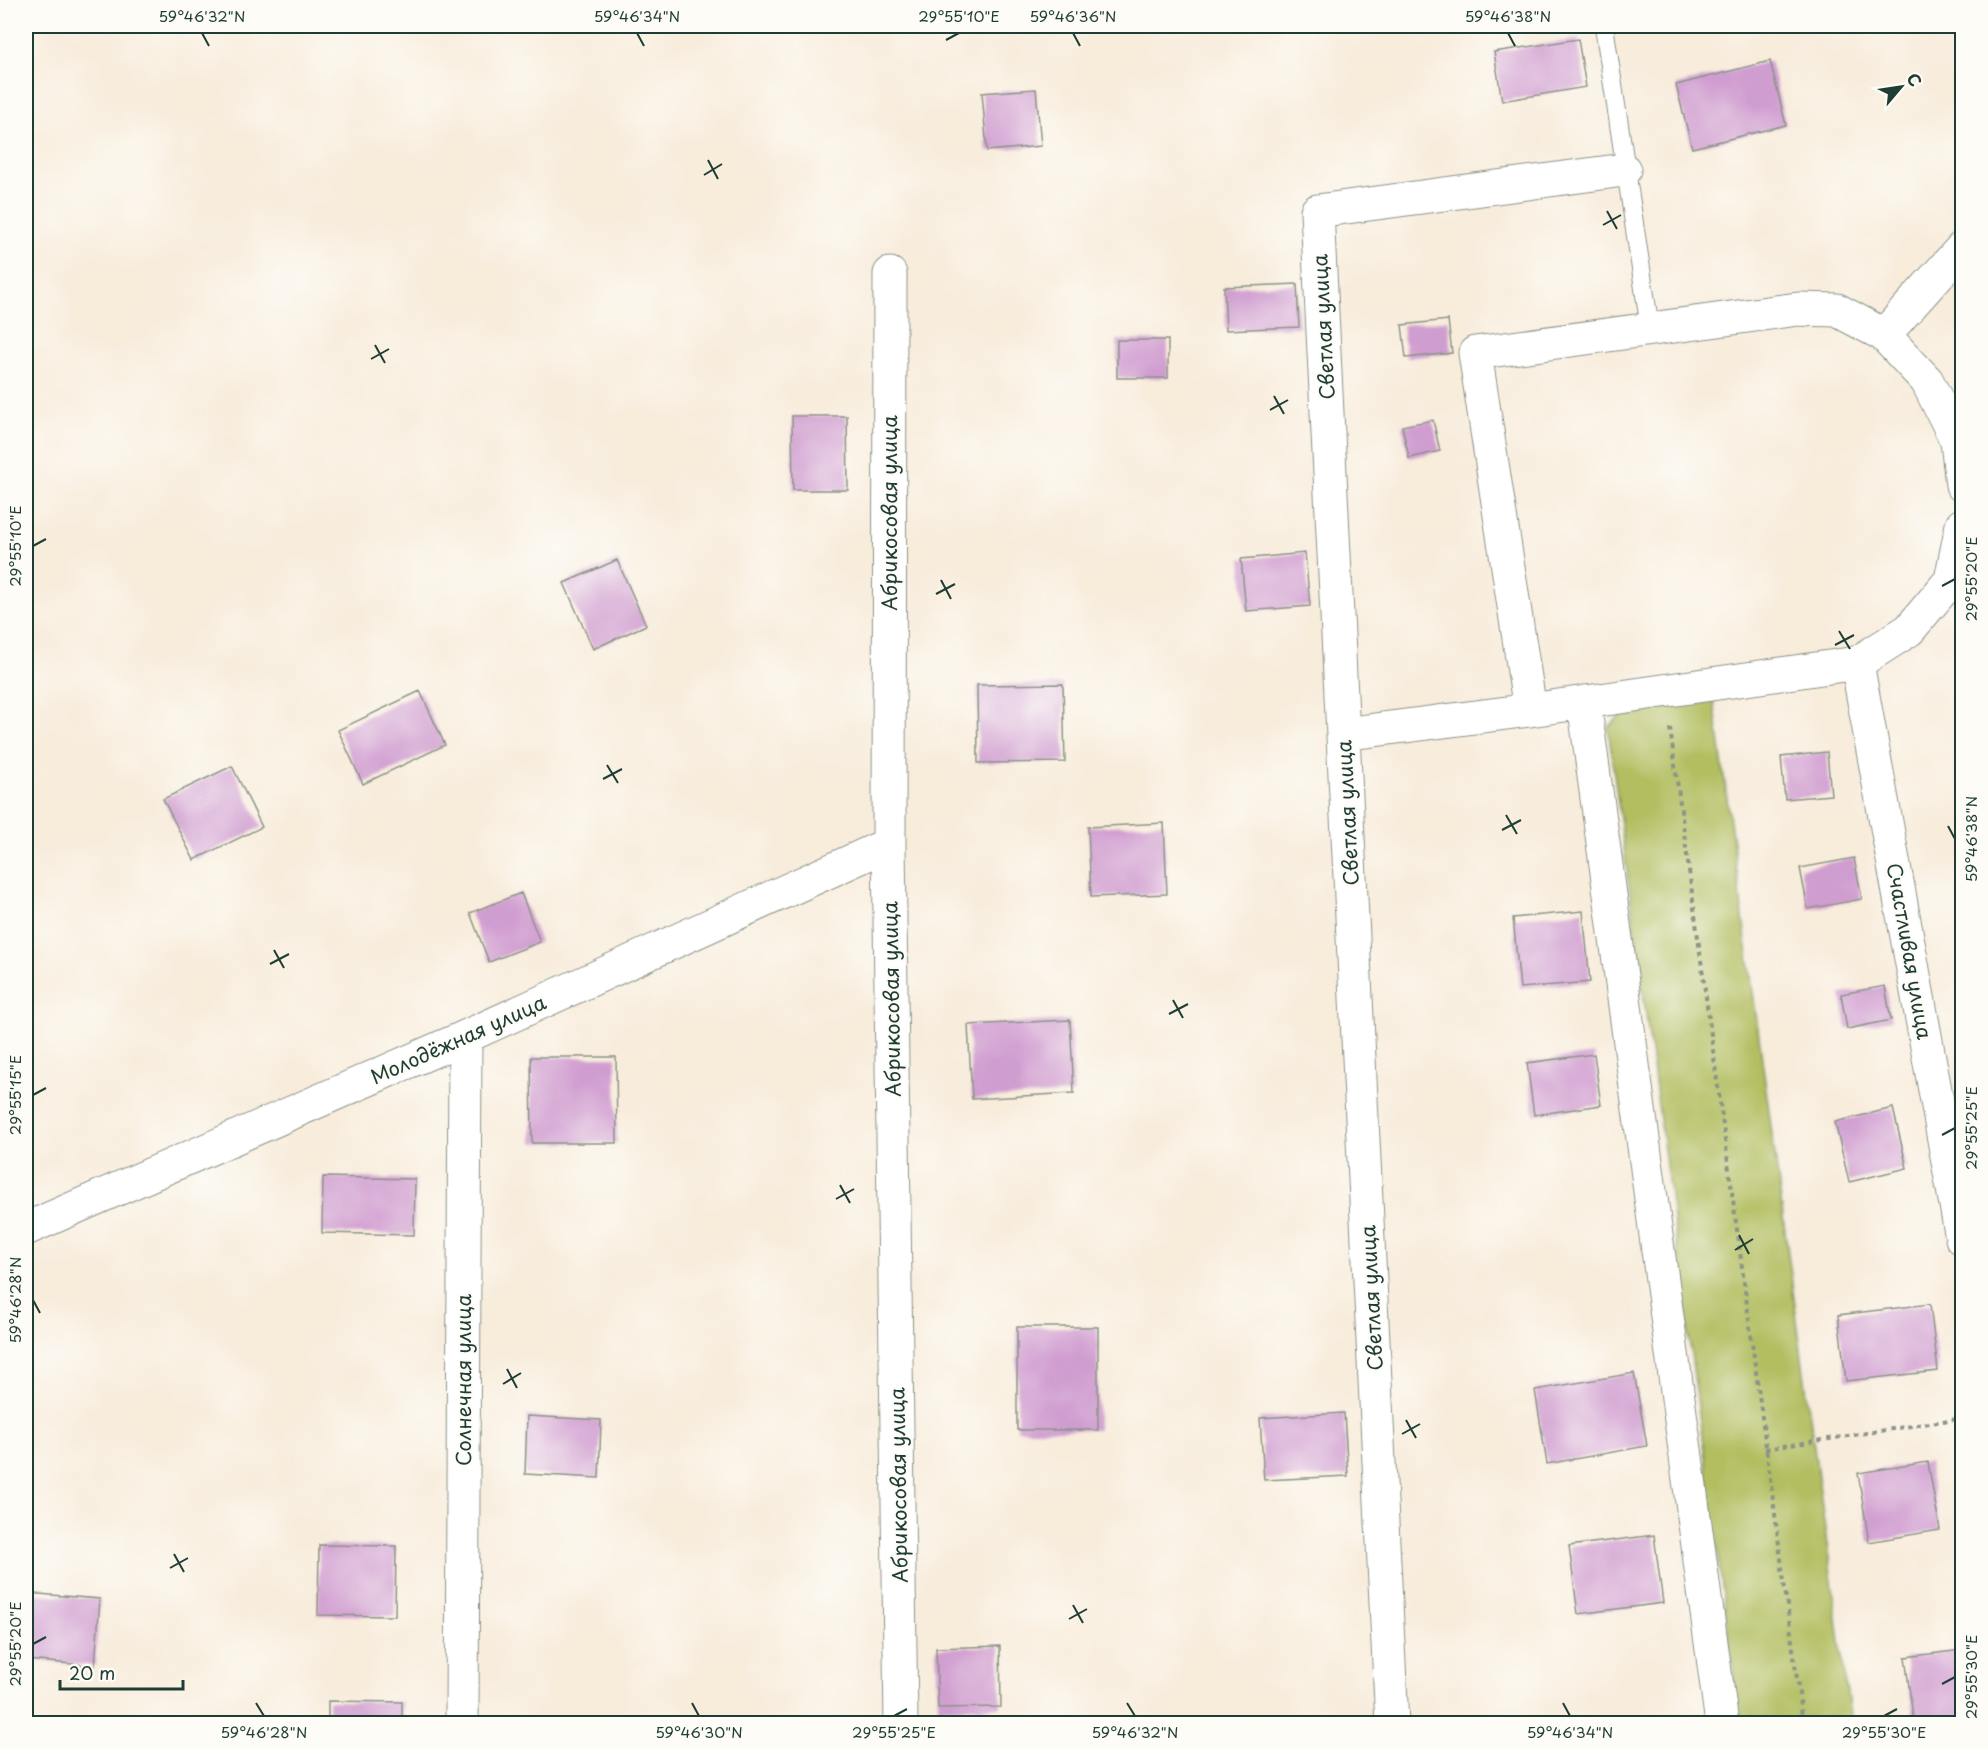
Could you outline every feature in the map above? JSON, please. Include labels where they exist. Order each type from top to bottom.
[{"type":"street","name":"Светлая улица","points":[[1392,1724],[1317,211],[1624,170]]},
{"type":"street","points":[[1884,335],[1962,248]]},
{"type":"street","name":"Абрикосовая улица","points":[[890,274],[889,844],[901,1724]]},
{"type":"street","points":[[1530,710],[1475,353],[1798,309],[1837,310],[1884,335],[1927,381],[1960,441],[1962,485]]},
{"type":"street","points":[[1343,734],[1530,710],[1857,663],[1909,630],[1957,582],[1962,525]]},
{"type":"street","name":"Счастливая улица","points":[[1857,663],[1962,1238]]},
{"type":"street","points":[[1584,702],[1722,1724]]},
{"type":"street","name":"Молодёжная улица","points":[[26,1229],[465,1037],[889,844]]},
{"type":"street","name":"Солнечная улица","points":[[462,1724],[465,1037]]},
{"type":"lane","points":[[1604,26],[1624,170],[1650,328]]},
{"type":"path","points":[[1665,690],[1803,1724]]},
{"type":"path","points":[[1765,1449],[1962,1418]]},
{"type":"green space","points":[[1714,701],[1851,1723],[1740,1723],[1608,728],[1621,714]]},
{"type":"building","points":[[1578,39],[1586,87],[1502,101],[1494,52]]},
{"type":"building","points":[[1770,61],[1786,125],[1692,148],[1676,85]]},
{"type":"building","points":[[1036,89],[1041,146],[987,151],[982,93]]},
{"type":"building","points":[[1297,284],[1299,327],[1226,330],[1224,287]]},
{"type":"building","points":[[1448,320],[1452,353],[1406,358],[1402,325]]},
{"type":"building","points":[[1117,340],[1168,340],[1168,378],[1117,378]]},
{"type":"building","points":[[792,416],[847,416],[848,490],[793,490]]},
{"type":"building","points":[[1433,420],[1440,451],[1409,458],[1402,426]]},
{"type":"building","points":[[1305,553],[1310,606],[1246,611],[1241,559]]},
{"type":"building","points":[[617,560],[646,625],[593,649],[564,583]]},
{"type":"building","points":[[1063,684],[1065,762],[978,763],[977,685]]},
{"type":"building","points":[[420,691],[445,745],[363,784],[338,730]]},
{"type":"building","points":[[1827,752],[1831,795],[1785,799],[1781,757]]},
{"type":"building","points":[[232,766],[262,827],[194,860],[163,799]]},
{"type":"building","points":[[1164,823],[1167,894],[1091,897],[1088,827]]},
{"type":"building","points":[[1854,858],[1862,899],[1808,909],[1800,868]]},
{"type":"building","points":[[521,893],[540,942],[489,962],[470,913]]},
{"type":"building","points":[[1583,911],[1590,982],[1520,988],[1513,918]]},
{"type":"building","points":[[1885,986],[1891,1020],[1847,1029],[1841,994]]},
{"type":"building","points":[[1070,1020],[1074,1093],[972,1099],[968,1025]]},
{"type":"building","points":[[1594,1054],[1601,1105],[1534,1115],[1527,1063]]},
{"type":"building","points":[[531,1057],[616,1057],[617,1143],[532,1143]]},
{"type":"building","points":[[1893,1108],[1907,1168],[1849,1182],[1835,1122]]},
{"type":"building","points":[[323,1177],[415,1179],[414,1235],[322,1233]]},
{"type":"building","points":[[1930,1304],[1938,1371],[1846,1381],[1838,1315]]},
{"type":"building","points":[[1017,1327],[1098,1327],[1098,1430],[1017,1430]]},
{"type":"building","points":[[1634,1373],[1647,1446],[1547,1464],[1535,1390]]},
{"type":"building","points":[[1344,1413],[1348,1476],[1264,1480],[1260,1418]]},
{"type":"building","points":[[527,1416],[601,1420],[599,1478],[525,1474]]},
{"type":"building","points":[[1928,1462],[1940,1530],[1869,1542],[1858,1473]]},
{"type":"building","points":[[1654,1535],[1663,1603],[1578,1614],[1569,1546]]},
{"type":"building","points":[[319,1545],[396,1546],[395,1616],[318,1615]]},
{"type":"building","points":[[26,1593],[100,1599],[95,1666],[26,1660]]},
{"type":"building","points":[[1000,1646],[1001,1707],[938,1708],[936,1648]]},
{"type":"building","points":[[1962,1650],[1962,1719],[1914,1724],[1905,1657]]},
{"type":"building","points":[[328,1701],[402,1702],[402,1724],[328,1724]]}]
